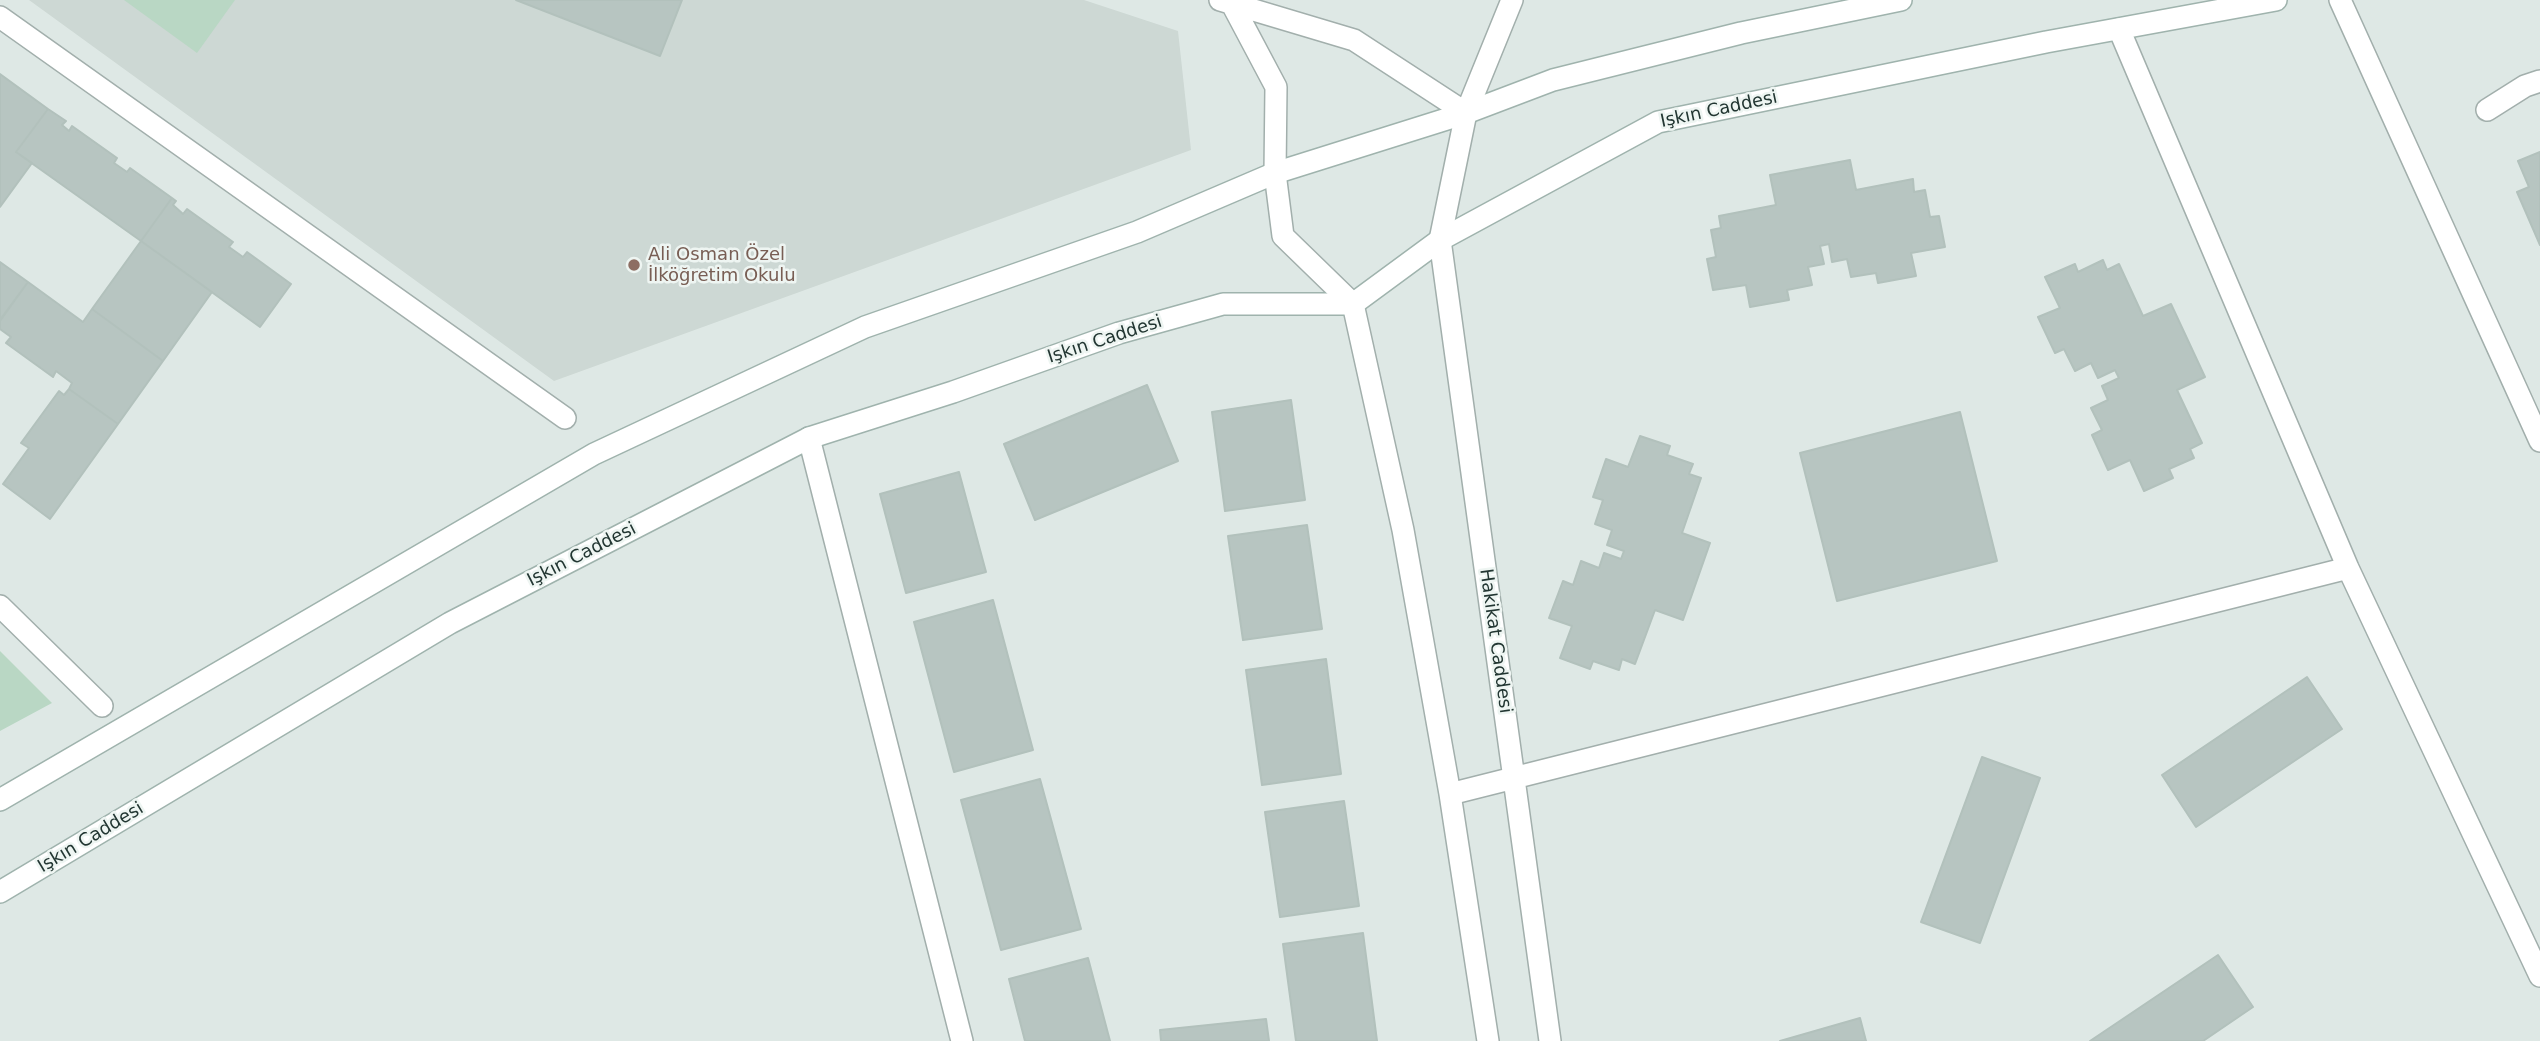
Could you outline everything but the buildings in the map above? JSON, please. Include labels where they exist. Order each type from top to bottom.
[{"type":"street","name":"Hakikat Caddesi","points":[[1512,0],[1466,113],[1440,240],[1550,1041]]},
{"type":"street","points":[[0,800],[594,454],[864,327],[1137,232],[1275,173],[1466,113],[1553,80],[1901,0]]},
{"type":"street","name":"Işkın Caddesi","points":[[0,892],[450,623],[809,438],[953,392],[1119,332],[1223,304],[1353,304],[1440,240],[1658,122],[2276,0]]},
{"type":"street","points":[[2340,0],[2540,441]]},
{"type":"street","points":[[1226,2],[1353,40],[1466,113]]},
{"type":"street","points":[[1226,2],[1276,87],[1275,173],[1283,236],[1353,304],[1403,530],[1450,794],[1488,1041]]},
{"type":"street","points":[[0,18],[565,418]]},
{"type":"street","points":[[2119,29],[2348,568],[2540,976]]},
{"type":"street","points":[[2487,110],[2525,86],[2540,81]]},
{"type":"street","points":[[809,438],[962,1041]]},
{"type":"street","points":[[1450,794],[2348,568]]},
{"type":"street","points":[[0,606],[102,706]]},
{"type":"shaded area","name":"Ali Osman Özel İlköğretim Okulu","points":[[29,0],[1084,0],[1178,31],[1191,150],[554,381]]},
{"type":"green space","points":[[124,0],[235,0],[197,53]]},
{"type":"green space","points":[[0,651],[52,703],[0,731]]},
{"type":"place","name":"Ali Osman Özel İlköğretim Okulu","points":[[634,265]]}]
